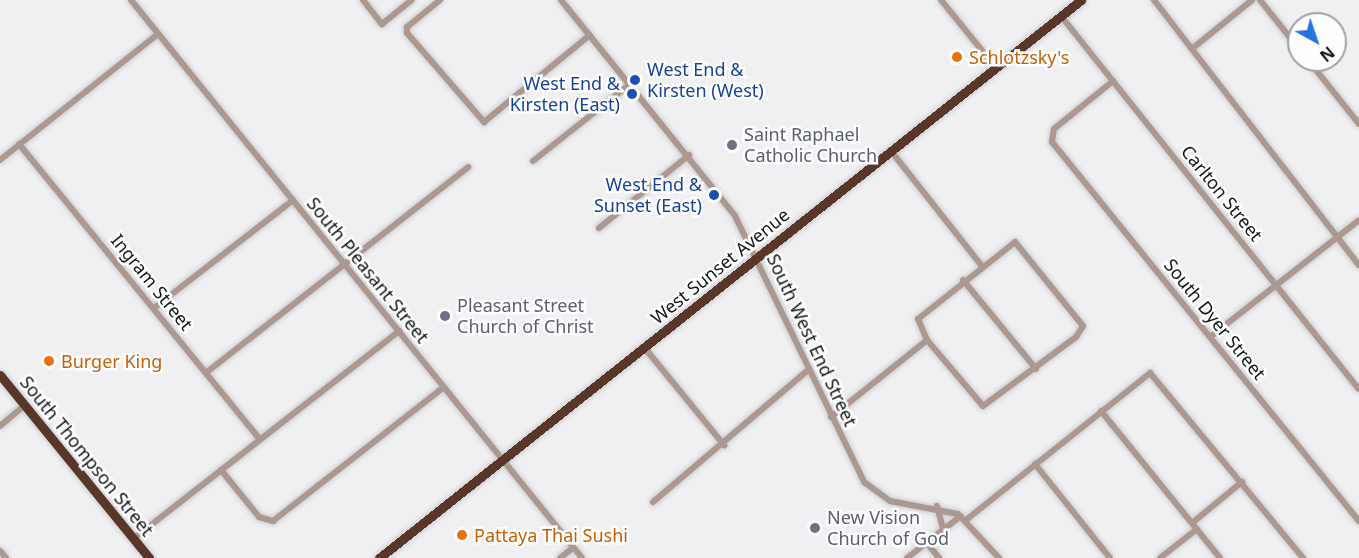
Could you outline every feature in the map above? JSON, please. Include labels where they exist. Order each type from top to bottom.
[{"type":"highway","name":"West Sunset Avenue","points":[[379,558],[1081,0]]},
{"type":"highway","name":"South Thompson Street","points":[[0,375],[149,558]]},
{"type":"street","name":"South Pleasant Street","points":[[131,0],[582,558]]},
{"type":"street","points":[[363,0],[382,24],[412,0]]},
{"type":"street","points":[[440,0],[407,27],[407,33],[484,122],[590,35]]},
{"type":"street","name":"South West End Street","points":[[561,0],[727,204],[757,257],[858,473],[877,495],[899,504],[937,506],[963,518],[999,558]]},
{"type":"street","points":[[941,0],[996,68]]},
{"type":"street","points":[[1154,0],[1339,236],[1359,265]]},
{"type":"street","points":[[1193,48],[1252,0]]},
{"type":"street","points":[[1260,0],[1287,34]]},
{"type":"street","name":"Carlton Street","points":[[1061,16],[1359,389]]},
{"type":"street","points":[[0,159],[159,34]]},
{"type":"street","points":[[1318,72],[1359,124]]},
{"type":"street","name":"South Dyer Street","points":[[1113,81],[1051,135],[1359,521]]},
{"type":"street","points":[[533,161],[630,84]]},
{"type":"street","name":"Ingram Street","points":[[19,144],[260,439]]},
{"type":"street","points":[[891,151],[981,265]]},
{"type":"street","points":[[599,228],[689,155]]},
{"type":"street","points":[[207,372],[468,167]]},
{"type":"street","points":[[154,308],[292,200]]},
{"type":"street","points":[[1210,337],[1359,220]]},
{"type":"street","points":[[1010,243],[1021,244],[1082,321],[1081,332],[1036,369],[983,406],[917,325],[920,314],[963,280],[1010,243]]},
{"type":"street","points":[[963,280],[1036,369]]},
{"type":"street","points":[[133,539],[399,331]]},
{"type":"street","points":[[831,417],[927,340]]},
{"type":"street","points":[[644,347],[724,445]]},
{"type":"street","points":[[653,502],[724,445],[809,369]]},
{"type":"street","points":[[907,558],[1035,464],[1143,376],[1156,376],[1304,558]]},
{"type":"street","points":[[221,470],[268,522],[444,387]]},
{"type":"street","points":[[0,426],[25,405]]},
{"type":"street","points":[[1101,411],[1220,558]]},
{"type":"street","points":[[1035,464],[1110,558]]},
{"type":"street","points":[[1192,523],[1242,482]]},
{"type":"street","points":[[937,506],[945,521],[941,531]]},
{"type":"street","points":[[1160,558],[1197,529]]},
{"type":"street","points":[[927,543],[939,558]]},
{"type":"street","points":[[560,558],[573,548]]},
{"type":"street","points":[[0,551],[6,558]]},
{"type":"place","name":"Schlotzsky's","points":[[957,57]]},
{"type":"place","name":"West End & Kirsten (West)","points":[[635,80]]},
{"type":"place","name":"West End & Kirsten (East)","points":[[632,94]]},
{"type":"place","name":"Saint Raphael Catholic Church","points":[[732,145]]},
{"type":"place","name":"West End & Sunset (East)","points":[[714,195]]},
{"type":"place","name":"Pleasant Street Church of Christ","points":[[445,316]]},
{"type":"place","name":"Burger King","points":[[49,361]]},
{"type":"place","name":"New Vision Church of God","points":[[815,528]]},
{"type":"place","name":"Pattaya Thai Sushi","points":[[462,535]]}]
